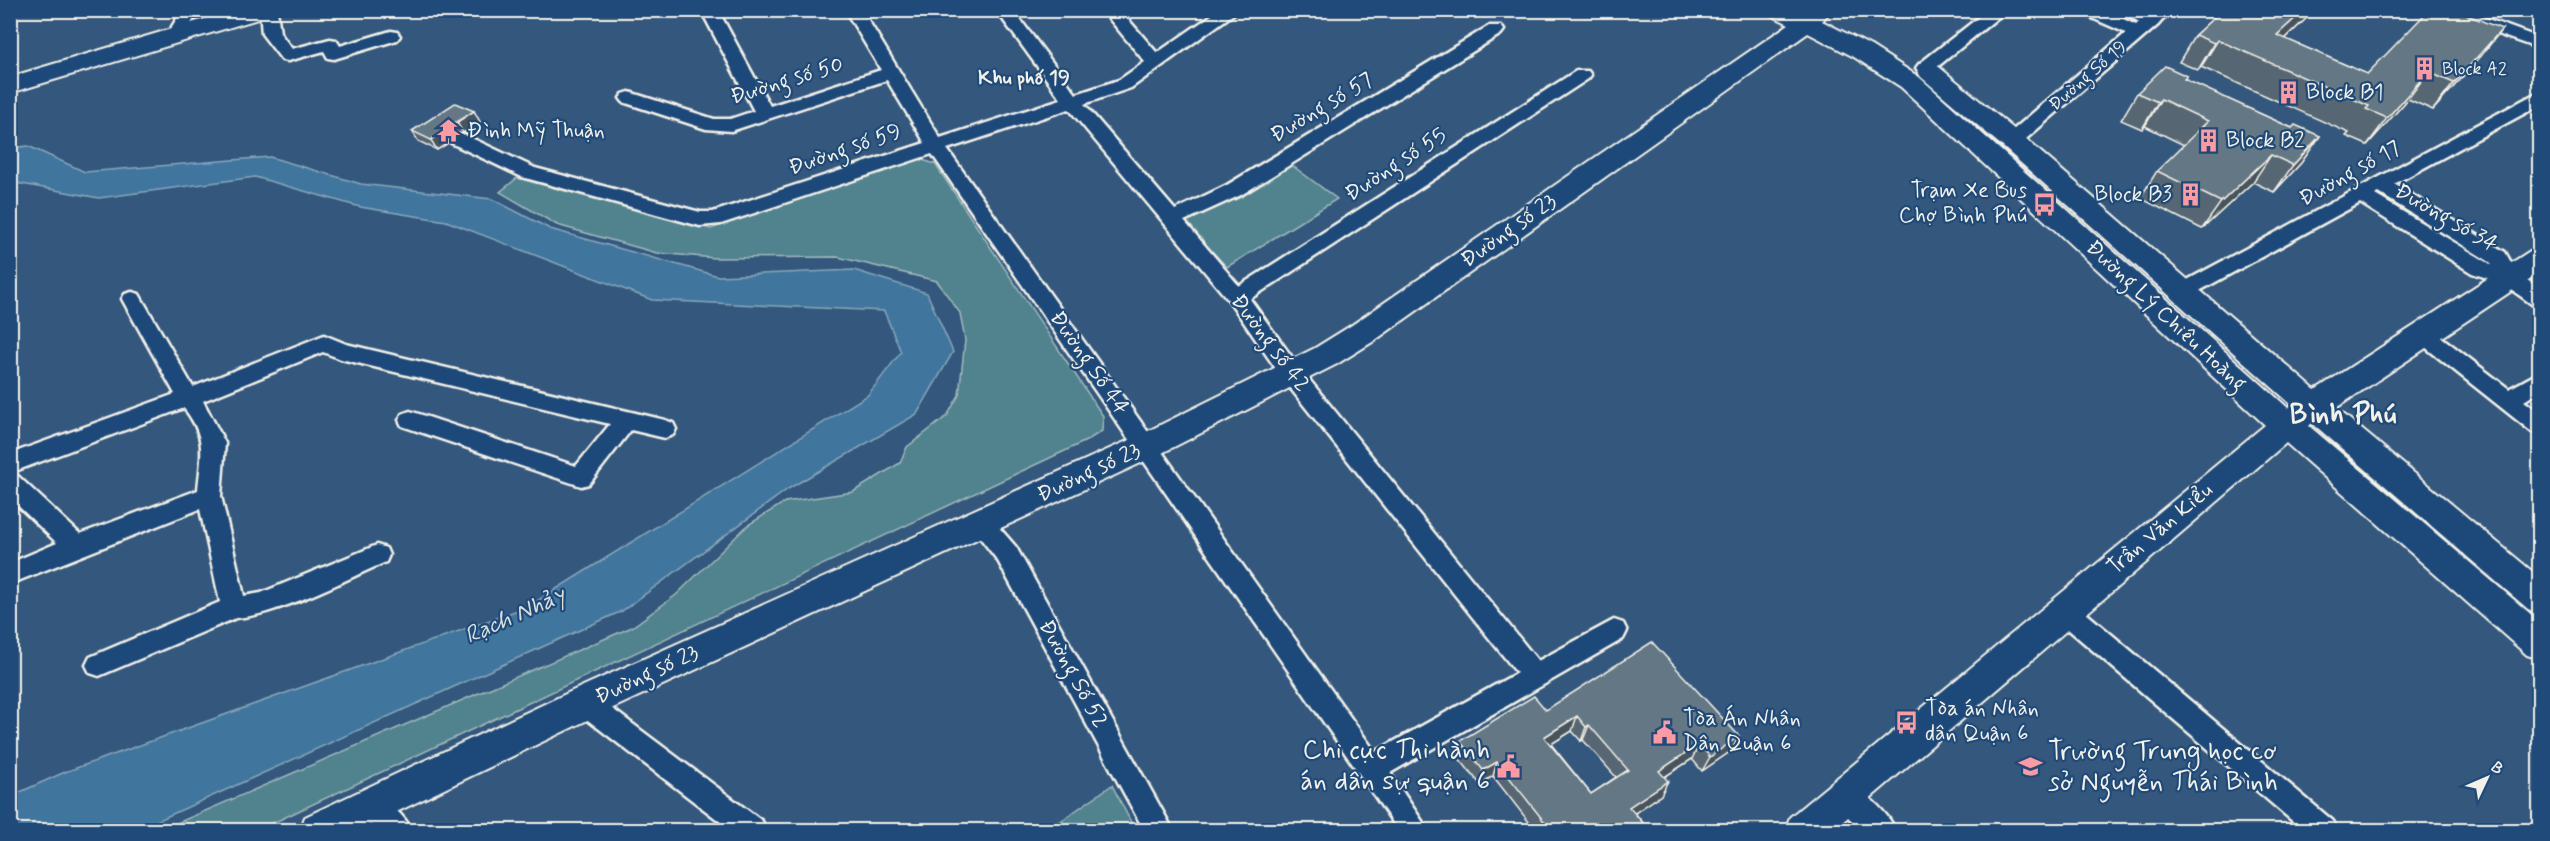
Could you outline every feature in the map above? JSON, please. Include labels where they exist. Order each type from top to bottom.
[{"type":"street","points":[[176,34],[191,10]]},
{"type":"street","points":[[17,83],[176,34],[266,10],[271,34],[288,56],[330,44],[334,54],[391,36]]},
{"type":"street","points":[[709,10],[765,115]]},
{"type":"street","name":"Đường Số 44","points":[[853,10],[935,145],[1414,831]]},
{"type":"street","name":"Đường số 42","points":[[1004,10],[1072,101],[1236,297],[1291,373],[1535,676]]},
{"type":"street","points":[[1110,10],[1156,63]]},
{"type":"street","name":"Đường số 59","points":[[458,139],[529,174],[588,187],[700,219],[728,215],[1125,84],[1231,10]]},
{"type":"street","name":"Đường Lý Chiêu Hoàng","points":[[1779,10],[1817,15],[1883,39],[1925,68],[2012,141],[2313,406],[2540,599]]},
{"type":"street","points":[[1925,68],[1999,10]]},
{"type":"street","points":[[2089,10],[2151,21]]},
{"type":"street","points":[[2128,10],[2151,21]]},
{"type":"street","points":[[2446,10],[2540,44]]},
{"type":"street","name":"Đường Lý Chiêu Hoàng","points":[[1817,15],[1910,82],[2286,424],[2540,644]]},
{"type":"street","name":"Đường số 23","points":[[319,831],[585,703],[1147,446],[1326,356],[1364,333],[1817,15]]},
{"type":"street","name":"Đường Số 19","points":[[2012,141],[2151,21]]},
{"type":"street","name":"Đường số 57","points":[[1170,220],[1234,190],[1495,30]]},
{"type":"street","name":"Đường số 50","points":[[629,98],[713,125],[731,124],[891,73]]},
{"type":"street","name":"Đường số 55","points":[[1236,297],[1582,75]]},
{"type":"street","name":"Đường số 17","points":[[2183,291],[2540,97]]},
{"type":"street","name":"Đường số 34","points":[[2380,185],[2498,257],[2509,278]]},
{"type":"street","name":"Đường số 34","points":[[2361,195],[2479,268],[2509,278],[2540,300]]},
{"type":"street","name":"Trần Văn Kiểu","points":[[1804,831],[2286,424],[2540,258]]},
{"type":"street","points":[[132,299],[188,398],[200,413],[214,443],[209,496],[234,607]]},
{"type":"street","points":[[2422,334],[2540,426]]},
{"type":"street","points":[[10,464],[188,398],[324,343],[341,351],[665,429]]},
{"type":"street","points":[[2508,401],[2540,380]]},
{"type":"street","points":[[410,420],[581,477],[626,420]]},
{"type":"street","points":[[10,483],[76,546]]},
{"type":"street","points":[[10,573],[209,496]]},
{"type":"street","name":"Đường Số 52","points":[[981,523],[1007,554],[1159,831]]},
{"type":"street","points":[[99,665],[234,607],[253,606],[266,602],[377,555]]},
{"type":"street","points":[[2064,610],[2323,831]]},
{"type":"street","points":[[1371,769],[1614,631]]},
{"type":"street","points":[[585,703],[752,831]]},
{"type":"street","points":[[1845,796],[1881,831]]},
{"type":"street","points":[[370,807],[397,831]]},
{"type":"green space","points":[[1278,155],[1337,199],[1227,267],[1176,213]]},
{"type":"green space","points":[[916,158],[935,164],[1103,416],[1102,431],[1086,441],[258,830],[161,830],[632,627],[676,595],[748,525],[785,502],[853,492],[900,463],[907,447],[947,416],[959,395],[965,340],[960,313],[937,281],[838,257],[715,258],[657,253],[557,225],[500,192],[517,178],[711,229]]},
{"type":"green space","points":[[1112,785],[1135,830],[1048,830]]},
{"type":"water","name":"Rạch Nhảy","points":[[28,146],[85,172],[270,157],[361,184],[492,199],[550,229],[718,276],[854,270],[927,293],[953,352],[917,414],[788,489],[622,611],[137,830],[11,830],[11,796],[65,772],[529,606],[868,395],[901,352],[884,311],[652,300],[446,221],[360,207],[255,177],[99,198],[11,182],[11,148]]},
{"type":"building","points":[[2222,10],[2304,10],[2277,35],[2367,74],[2429,10],[2455,10],[2502,29],[2454,83],[2428,72],[2387,118],[2366,109],[2369,106],[2218,40],[2214,43],[2195,35]]},
{"type":"building","points":[[2165,66],[2187,76],[2184,79],[2292,128],[2295,125],[2320,136],[2293,165],[2271,155],[2221,202],[2157,171],[2208,121],[2161,99],[2158,102],[2137,93]]},
{"type":"building","points":[[455,103],[474,111],[457,122],[443,124],[442,132],[431,140],[412,131]]},
{"type":"building","points":[[1652,642],[1739,736],[1710,757],[1699,744],[1659,771],[1668,781],[1629,807],[1650,831],[1538,831],[1547,825],[1497,762],[1483,770],[1460,741],[1534,696],[1546,710]],"holes":[[[1577,716],[1586,727],[1589,725],[1628,770],[1591,794],[1544,737]]]},
{"type":"place","name":"Block A2","points":[[2424,69]]},
{"type":"place","name":"Block B1","points":[[2288,93]]},
{"type":"place","name":"Đình Mỹ Thuận","points":[[449,131]]},
{"type":"place","name":"Block B2","points":[[2208,141]]},
{"type":"place","name":"Block B3","points":[[2190,195]]},
{"type":"place","name":"Trạm Xe Bus Chợ Bình Phú","points":[[2045,204]]},
{"type":"place","name":"Tòa án Nhân dân Quận 6","points":[[1907,722]]},
{"type":"place","name":"Tòa Án Nhân Dân Quận 6","points":[[1665,732]]},
{"type":"place","name":"Chi cục Thi hành án dân sự quận 6","points":[[1508,766]]},
{"type":"place","name":"Trường Trung học cơ sở Nguyễn Thái Bình","points":[[2030,767]]},
{"type":"district","name":"Khu phố 19","points":[[1024,78]]},
{"type":"district","name":"Bình Phú","points":[[2343,415]]}]
